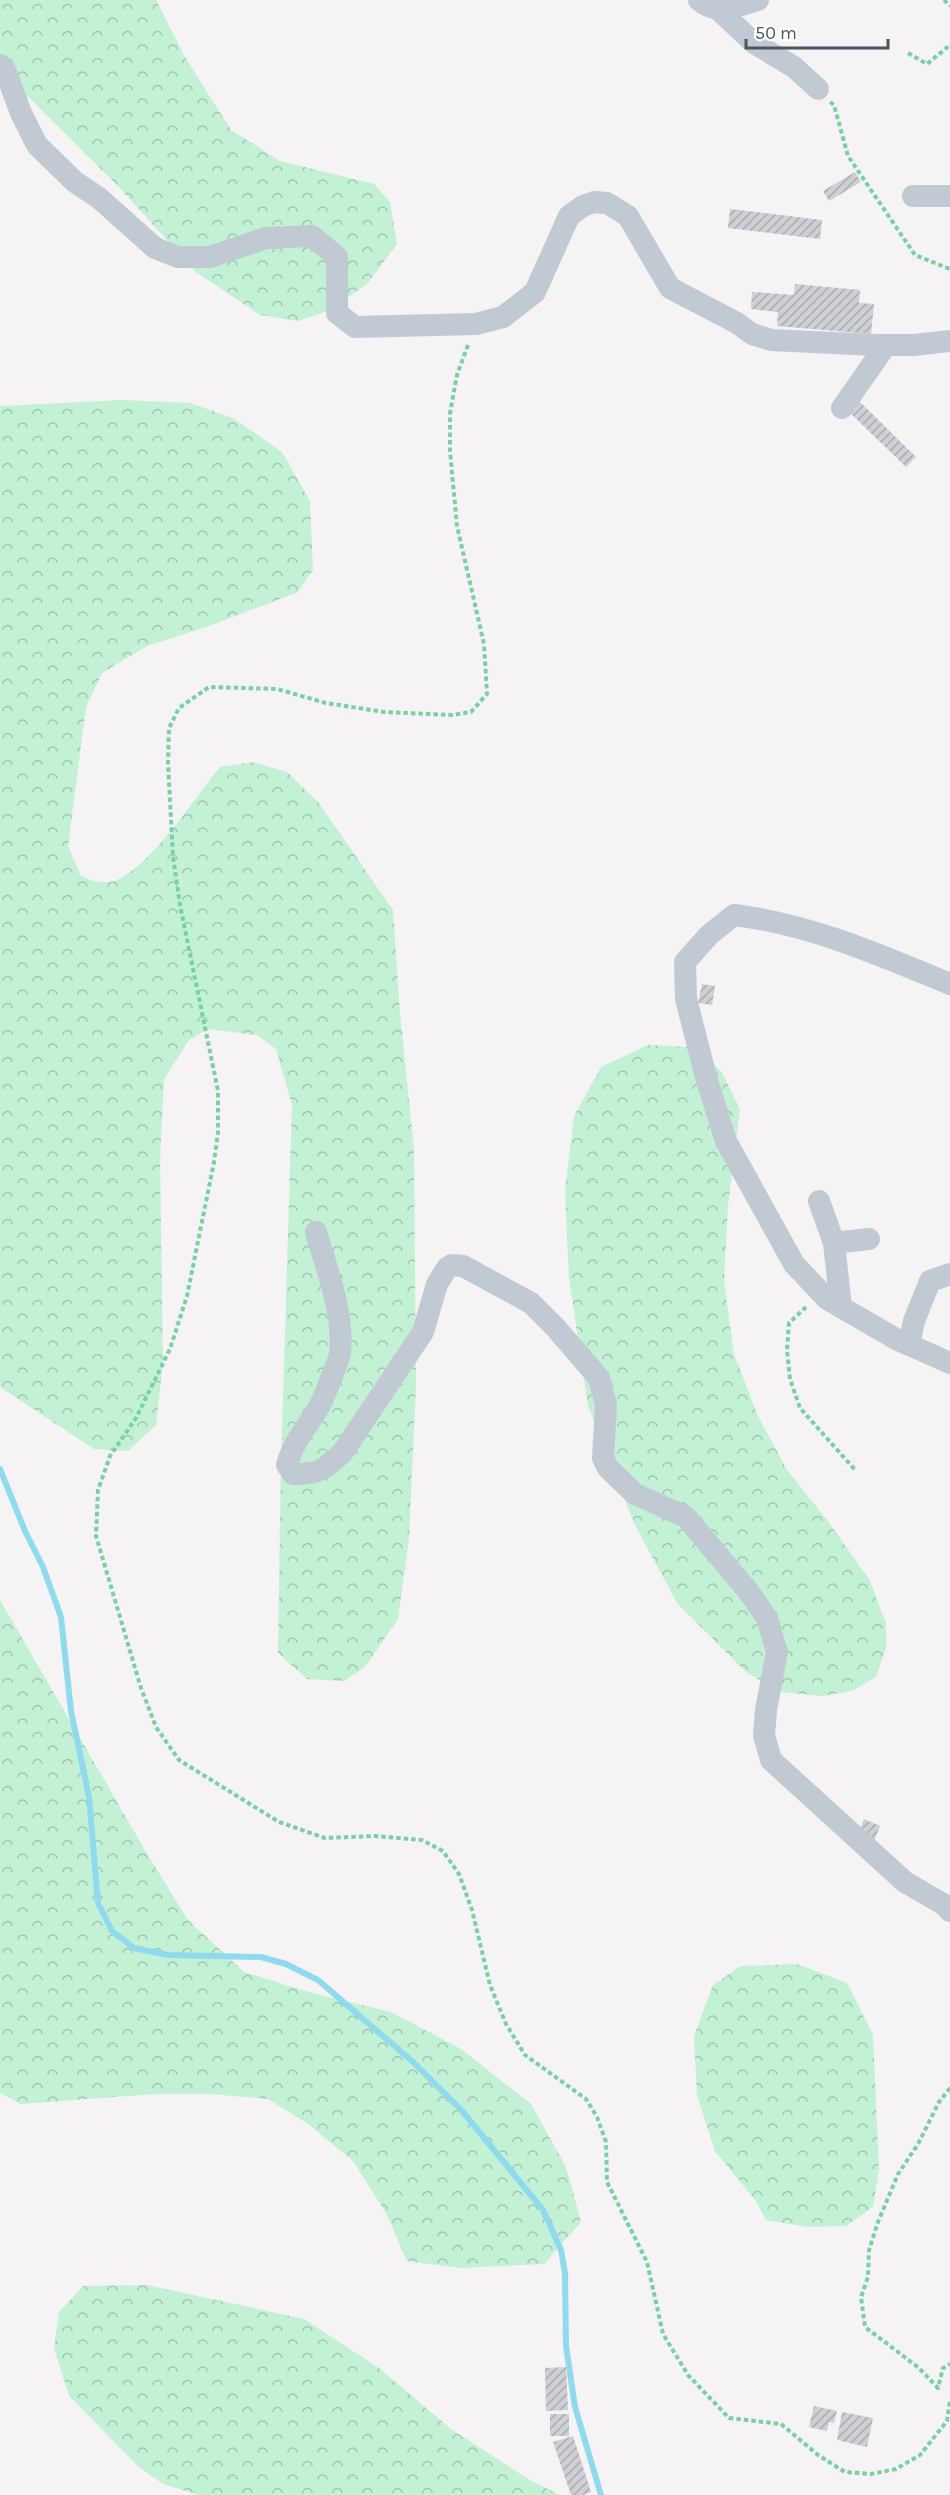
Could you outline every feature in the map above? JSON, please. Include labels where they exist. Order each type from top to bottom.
[{"type":"street","points":[[699,0],[707,8],[720,10],[758,0]]},
{"type":"street","points":[[720,10],[753,43],[794,67],[818,89]]},
{"type":"street","points":[[0,65],[5,70],[21,113],[37,145],[75,182],[99,198],[155,248],[178,257],[210,257],[266,238],[312,236],[337,257],[337,313],[355,327],[476,324],[503,317],[535,292],[569,216],[583,206],[594,202],[607,203],[628,216],[670,288],[737,323],[752,334],[771,340],[886,345],[950,341]]},
{"type":"street","points":[[913,196],[950,196]]},
{"type":"street","points":[[842,408],[886,345]]},
{"type":"street","points":[[950,984],[854,944],[766,918],[735,915],[709,935],[685,962],[686,999],[706,1077],[726,1141],[794,1264],[821,1293],[841,1307],[896,1339],[950,1363]]},
{"type":"street","points":[[819,1201],[834,1243],[841,1307]]},
{"type":"street","points":[[316,1232],[334,1295],[341,1331],[340,1356],[321,1404],[299,1435],[290,1455],[287,1465],[293,1474],[310,1474],[326,1468],[342,1452],[423,1332],[437,1284],[447,1268],[452,1265],[463,1266],[531,1303],[599,1378],[606,1404],[603,1458],[608,1468],[635,1494],[686,1517],[748,1591],[767,1618],[777,1652],[766,1710],[764,1735],[771,1760],[905,1882],[943,1904],[950,1911]]},
{"type":"street","points":[[834,1243],[869,1239]]},
{"type":"street","points":[[909,1345],[914,1321],[930,1281],[950,1274]]},
{"type":"path","points":[[944,0],[950,6]]},
{"type":"path","points":[[908,53],[927,63],[950,45]]},
{"type":"path","points":[[818,89],[834,105],[848,156],[915,255],[950,269]]},
{"type":"path","points":[[476,324],[457,375],[450,413],[450,451],[457,526],[484,644],[488,694],[471,712],[452,715],[384,712],[326,703],[277,689],[209,687],[178,708],[169,728],[168,762],[173,857],[180,905],[218,1091],[218,1132],[187,1296],[165,1359],[136,1419],[110,1456],[98,1490],[96,1536],[141,1688],[156,1727],[178,1760],[279,1822],[325,1838],[375,1836],[422,1840],[443,1851],[459,1874],[472,1910],[490,1985],[506,2024],[525,2055],[586,2099],[597,2117],[606,2142],[608,2182],[647,2262],[663,2334],[688,2375],[729,2418],[781,2424],[818,2455],[845,2472],[871,2474],[896,2469],[920,2455],[947,2421],[950,2401]]},
{"type":"path","points":[[821,1293],[789,1323],[787,1350],[790,1379],[800,1408],[856,1471]]},
{"type":"path","points":[[950,2088],[939,2102],[918,2144],[898,2174],[869,2250],[868,2277],[861,2297],[865,2327],[919,2368],[938,2388],[943,2368],[950,2364]]},
{"type":"green space","points":[[0,0],[156,0],[185,57],[231,130],[280,161],[374,184],[390,202],[397,244],[368,283],[331,310],[298,321],[260,315],[196,272],[116,184],[0,69]]},
{"type":"green space","points":[[124,400],[190,403],[233,418],[282,452],[310,501],[313,570],[298,592],[212,625],[147,646],[102,673],[86,707],[68,846],[81,876],[94,881],[108,882],[131,872],[159,845],[220,767],[253,762],[287,772],[318,802],[393,910],[400,1013],[414,1149],[416,1386],[409,1539],[398,1619],[365,1667],[344,1681],[307,1679],[278,1653],[281,1463],[292,1105],[276,1049],[257,1035],[208,1029],[189,1040],[164,1079],[160,1157],[163,1363],[156,1425],[128,1451],[94,1449],[0,1387],[0,406]]},
{"type":"green space","points":[[648,1045],[692,1047],[721,1071],[740,1109],[728,1206],[724,1281],[734,1354],[758,1416],[787,1470],[827,1520],[869,1579],[886,1623],[886,1648],[876,1677],[852,1691],[822,1696],[780,1692],[746,1672],[677,1603],[635,1525],[588,1406],[569,1278],[565,1190],[574,1116],[601,1067]]},
{"type":"green space","points":[[0,1600],[188,1920],[244,1972],[312,1993],[391,2012],[461,2049],[531,2104],[566,2167],[581,2222],[544,2264],[461,2268],[407,2261],[386,2213],[353,2161],[308,2124],[268,2099],[209,2094],[155,2094],[21,2104],[0,2093]]},
{"type":"green space","points":[[797,1964],[847,1983],[873,2035],[879,2169],[873,2207],[846,2226],[808,2227],[766,2220],[755,2200],[715,2151],[697,2095],[694,2036],[713,1985],[741,1966]]},
{"type":"green space","points":[[147,2285],[304,2319],[379,2368],[451,2429],[528,2479],[560,2495],[199,2495],[163,2484],[139,2467],[69,2396],[54,2348],[59,2312],[83,2286]]},
{"type":"building","points":[[855,172],[861,182],[829,201],[823,191]]},
{"type":"building","points":[[730,209],[822,220],[820,239],[728,228]]},
{"type":"building","points":[[795,284],[860,290],[859,303],[874,304],[871,334],[777,326],[778,312],[751,309],[752,292],[794,295]]},
{"type":"building","points":[[857,399],[916,457],[906,467],[847,410]]},
{"type":"building","points":[[702,984],[715,986],[712,1005],[698,1003]]},
{"type":"building","points":[[864,1819],[880,1826],[874,1841],[858,1835]]},
{"type":"building","points":[[566,2367],[568,2410],[546,2411],[545,2368]]},
{"type":"building","points":[[814,2406],[837,2411],[834,2423],[829,2422],[827,2431],[809,2427]]},
{"type":"building","points":[[842,2412],[873,2418],[867,2447],[837,2440]]},
{"type":"building","points":[[550,2414],[569,2414],[569,2436],[550,2436]]},
{"type":"building","points":[[573,2436],[591,2492],[583,2495],[571,2495],[553,2442]]},
{"type":"waterway","points":[[0,1469],[25,1531],[43,1567],[61,1617],[71,1711],[89,1797],[98,1903],[112,1931],[134,1948],[168,1955],[261,1957],[286,1964],[318,1980],[413,2062],[463,2112],[543,2210],[561,2250],[565,2273],[566,2346],[575,2407],[601,2495]]}]
